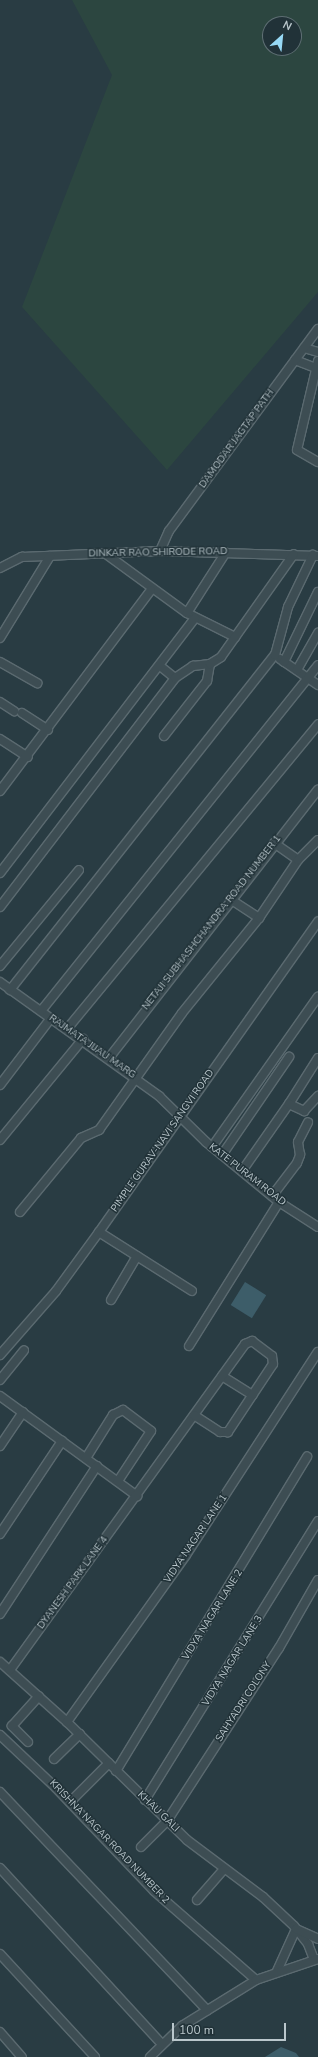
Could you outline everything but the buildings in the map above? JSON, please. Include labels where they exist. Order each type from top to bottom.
[{"type":"street","name":"DAMODAR JAGTAP PATH","points":[[160,551],[170,531],[318,329]]},
{"type":"street","points":[[304,348],[318,352]]},
{"type":"street","points":[[295,360],[317,366],[297,450],[318,462]]},
{"type":"street","name":"DINKAR RAO SHIRODE ROAD","points":[[0,568],[22,558],[160,551],[294,554],[315,556]]},
{"type":"street","points":[[187,613],[226,552]]},
{"type":"street","points":[[106,554],[150,590],[195,618],[235,637]]},
{"type":"street","points":[[0,907],[175,678],[193,666],[210,664],[221,657],[294,554]]},
{"type":"street","points":[[0,638],[50,556]]},
{"type":"street","points":[[10,990],[275,655],[288,608],[315,556]]},
{"type":"street","points":[[0,791],[28,757],[150,590]]},
{"type":"street","points":[[284,662],[318,592]]},
{"type":"street","points":[[0,873],[160,666],[195,618]]},
{"type":"street","points":[[297,670],[318,633]]},
{"type":"street","points":[[275,655],[318,685]]},
{"type":"street","points":[[164,736],[207,681],[210,664]]},
{"type":"street","points":[[41,1011],[310,679],[318,665]]},
{"type":"street","points":[[1,666],[37,683]]},
{"type":"street","points":[[160,666],[175,678]]},
{"type":"street","points":[[0,702],[48,730]]},
{"type":"street","points":[[67,1029],[318,724]]},
{"type":"street","points":[[0,739],[28,757]]},
{"type":"street","name":"NETAJI SUBHASHCHANDRA ROAD NUMBER 1","points":[[109,1058],[230,899],[318,790]]},
{"type":"street","points":[[20,1212],[81,1138],[98,1130],[134,1076],[258,918],[298,860],[318,840]]},
{"type":"street","points":[[274,843],[298,860]]},
{"type":"street","points":[[0,966],[79,870]]},
{"type":"street","points":[[230,899],[258,918]]},
{"type":"street","name":"PIMPLE GURAV-NAVI SANGVI ROAD","points":[[0,1355],[56,1291],[180,1118],[318,921]]},
{"type":"street","name":"RAJMATA JIJAU MARG","points":[[0,982],[134,1076],[180,1118]]},
{"type":"street","points":[[212,1147],[318,997]]},
{"type":"street","points":[[0,1085],[51,1018]]},
{"type":"street","points":[[0,1140],[83,1039]]},
{"type":"street","points":[[222,1155],[289,1057]]},
{"type":"street","points":[[242,1171],[289,1104],[318,1058]]},
{"type":"street","points":[[289,1104],[304,1112],[318,1096]]},
{"type":"street","name":"KATE PURAM ROAD","points":[[180,1118],[212,1147],[279,1202],[318,1227]]},
{"type":"street","points":[[272,1196],[297,1163],[300,1155],[298,1142],[308,1122]]},
{"type":"street","points":[[189,1346],[279,1202]]},
{"type":"street","points":[[99,1232],[192,1291]]},
{"type":"street","points":[[111,1300],[137,1256]]},
{"type":"street","name":"DYANESH PARK LANE 4","points":[[10,1670],[137,1496],[245,1344],[257,1344],[274,1360],[254,1395]]},
{"type":"street","points":[[0,1380],[24,1350]]},
{"type":"street","name":"VIDYA NAGAR LANE 1","points":[[67,1722],[186,1555],[318,1352]]},
{"type":"street","points":[[194,1416],[220,1432],[228,1432],[254,1395],[222,1376]]},
{"type":"street","points":[[0,1396],[137,1496]]},
{"type":"street","points":[[86,1458],[113,1415],[123,1410],[151,1431],[118,1481]]},
{"type":"street","points":[[0,1446],[23,1412]]},
{"type":"street","points":[[0,1534],[62,1441]]},
{"type":"street","name":"VIDYA NAGAR LANE 2","points":[[116,1771],[307,1457]]},
{"type":"street","points":[[0,1614],[97,1466]]},
{"type":"street","name":"VIDYA NAGAR LANE 3","points":[[145,1800],[318,1521]]},
{"type":"street","name":"SAHYADRI COLONY","points":[[141,1847],[167,1821],[279,1648],[318,1580]]},
{"type":"street","name":"KHAU GALI","points":[[0,1662],[80,1734],[167,1821],[224,1869],[263,1897],[296,1929],[308,1944],[316,1960]]},
{"type":"street","points":[[28,1742],[12,1726],[39,1696]]},
{"type":"street","points":[[54,1759],[80,1734]]},
{"type":"street","name":"KRISHNA NAGAR ROAD NUMBER 2","points":[[0,1735],[70,1802],[154,1891],[256,1980]]},
{"type":"street","points":[[70,1802],[109,1763]]},
{"type":"street","points":[[0,1792],[207,2010]]},
{"type":"street","points":[[0,1868],[162,2044]]},
{"type":"street","points":[[197,1900],[224,1869]]},
{"type":"street","points":[[277,1971],[296,1929],[318,1938]]},
{"type":"street","points":[[0,1954],[95,2057]]},
{"type":"street","points":[[150,2057],[182,2026],[256,1980],[277,1971],[316,1960]]},
{"type":"street","points":[[0,2032],[22,2057]]},
{"type":"green space","points":[[72,0],[318,0],[318,292],[167,470],[22,307],[112,75]]},
{"type":"water","points":[[245,1282],[266,1295],[252,1318],[231,1305]]},
{"type":"water","points":[[281,2047],[296,2053],[299,2057],[265,2057]]}]
